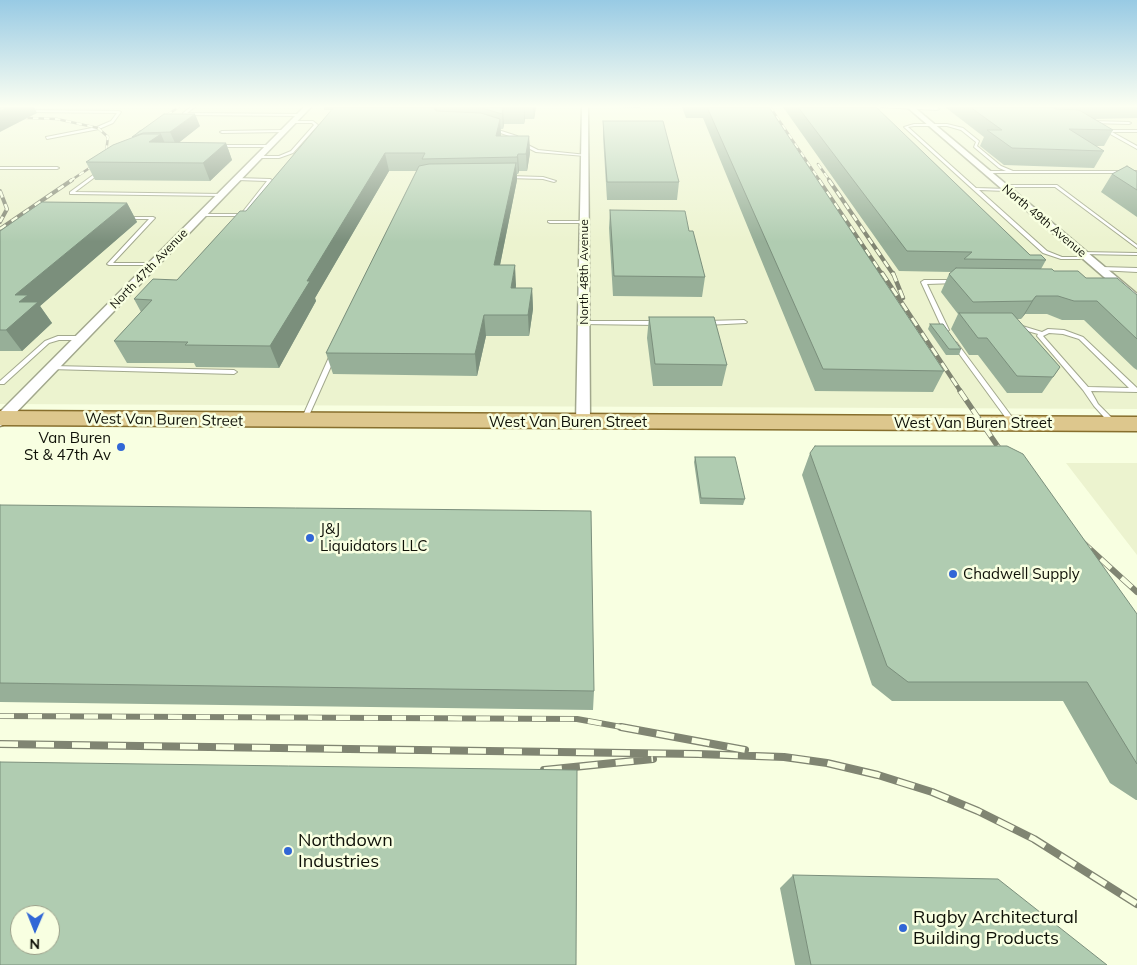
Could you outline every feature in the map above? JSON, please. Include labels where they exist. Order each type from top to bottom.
[{"type":"main road","name":"West Van Buren Street","points":[[1,419],[1137,424]]},
{"type":"street","name":"North 47th Avenue","points":[[1,419],[264,152]]},
{"type":"street","name":"North 49th Avenue","points":[[963,152],[1101,269],[1113,283],[1137,300]]},
{"type":"street","name":"North 48th Avenue","points":[[582,422],[584,155]]},
{"type":"lane","points":[[259,157],[279,157],[292,152]]},
{"type":"lane","points":[[550,152],[584,155]]},
{"type":"lane","points":[[934,152],[1038,246],[1052,256],[1137,254]]},
{"type":"lane","points":[[983,152],[1003,169],[1012,172]]},
{"type":"lane","points":[[0,168],[57,168]]},
{"type":"lane","points":[[105,168],[71,193],[222,195]]},
{"type":"lane","points":[[986,172],[1137,172]]},
{"type":"lane","points":[[498,177],[543,178],[554,181]]},
{"type":"lane","points":[[202,215],[242,215],[270,180],[237,179]]},
{"type":"lane","points":[[976,190],[1056,186],[1137,247]]},
{"type":"lane","points":[[121,218],[152,218],[109,264],[153,264]]},
{"type":"lane","points":[[550,222],[584,222]]},
{"type":"lane","points":[[1101,269],[1137,270]]},
{"type":"lane","points":[[947,332],[924,282],[963,282]]},
{"type":"lane","points":[[696,323],[744,322]]},
{"type":"lane","points":[[583,323],[667,323]]},
{"type":"lane","points":[[942,324],[951,324]]},
{"type":"lane","points":[[1008,325],[1044,334]]},
{"type":"lane","points":[[1114,424],[1096,405],[1086,389],[1040,336],[1048,331],[1064,332],[1081,338],[1136,390]]},
{"type":"lane","points":[[2,383],[47,342],[58,338],[82,338]]},
{"type":"lane","points":[[953,341],[1013,423]]},
{"type":"lane","points":[[303,421],[338,347]]},
{"type":"lane","points":[[52,368],[234,372]]},
{"type":"lane","points":[[1086,389],[1136,390]]},
{"type":"shaded area","points":[[0,152],[1137,152],[1137,409],[0,404]]},
{"type":"shaded area","points":[[1066,463],[1137,463],[1137,555]]},
{"type":"building","points":[[102,152],[216,152],[203,163],[86,162]]},
{"type":"building","points":[[296,152],[526,152],[526,154],[518,154],[517,157],[422,159],[425,153],[385,153],[270,346],[185,345],[188,342],[114,341],[152,300],[134,299],[153,279],[177,280],[240,211],[246,211]]},
{"type":"building","points":[[605,152],[671,152],[679,182],[607,182]]},
{"type":"building","points":[[727,152],[799,152],[944,371],[823,369]]},
{"type":"building","points":[[832,152],[923,152],[1030,255],[1041,255],[1046,260],[964,259],[972,252],[907,251]]},
{"type":"building","points":[[516,163],[494,265],[515,265],[511,288],[532,288],[528,315],[484,315],[475,354],[326,353],[419,166],[429,164]]},
{"type":"building","points":[[1127,166],[1137,172],[1137,190],[1112,174]]},
{"type":"building","points":[[42,202],[127,203],[15,295],[28,295],[19,302],[38,302],[6,330],[0,330],[0,231]]},
{"type":"building","points":[[610,210],[685,211],[689,231],[693,231],[705,277],[614,276]]},
{"type":"building","points":[[956,268],[1052,269],[1054,271],[1078,271],[1086,278],[1117,278],[1137,295],[1137,339],[1097,301],[1074,301],[1058,296],[1036,296],[1032,301],[973,302],[949,274]]},
{"type":"building","points":[[959,313],[1012,313],[1060,367],[1053,377],[1017,376],[987,338],[978,338]]},
{"type":"building","points":[[649,317],[714,317],[727,365],[655,364]]},
{"type":"building","points":[[930,324],[943,324],[961,349],[949,349]]},
{"type":"building","name":"Chadwell Supply","points":[[815,446],[1007,446],[1023,454],[1137,614],[1137,764],[1087,682],[908,682],[887,666],[810,453]]},
{"type":"building","points":[[695,457],[735,457],[745,499],[701,498]]},
{"type":"building","points":[[0,505],[591,511],[594,691],[0,683]]},
{"type":"building","name":"Northdown Industries","points":[[0,762],[577,770],[576,965],[0,965]]},
{"type":"building","name":"Rugby Architectural Building Products","points":[[793,875],[998,879],[1107,965],[811,965]]},
{"type":"railway","points":[[98,161],[106,152]]},
{"type":"railway","points":[[800,152],[820,181]]},
{"type":"railway","points":[[70,181],[100,161]]},
{"type":"railway","points":[[818,164],[830,181]]},
{"type":"railway","points":[[0,229],[72,180]]},
{"type":"railway","points":[[819,180],[882,274]]},
{"type":"railway","points":[[829,180],[893,274]]},
{"type":"railway","points":[[0,191],[7,209],[0,222]]},
{"type":"railway","points":[[882,273],[961,392]]},
{"type":"railway","points":[[893,273],[903,298]]},
{"type":"railway","points":[[960,391],[1005,457]]},
{"type":"railway","points":[[1080,540],[1137,592]]},
{"type":"railway","points":[[0,716],[577,719],[627,728]]},
{"type":"railway","points":[[621,727],[745,750]]},
{"type":"railway","points":[[0,744],[698,754],[784,757],[827,763],[878,775],[932,792],[978,811],[1034,839],[1137,904]]},
{"type":"railway","points":[[544,770],[653,759]]},
{"type":"place","name":"Van Buren St & 47th Av","points":[[121,447]]},
{"type":"place","name":"J&J Liquidators LLC","points":[[310,538]]},
{"type":"place","name":"Chadwell Supply","points":[[953,574]]},
{"type":"place","name":"Northdown Industries","points":[[288,851]]},
{"type":"place","name":"Rugby Architectural Building Products","points":[[903,928]]}]
